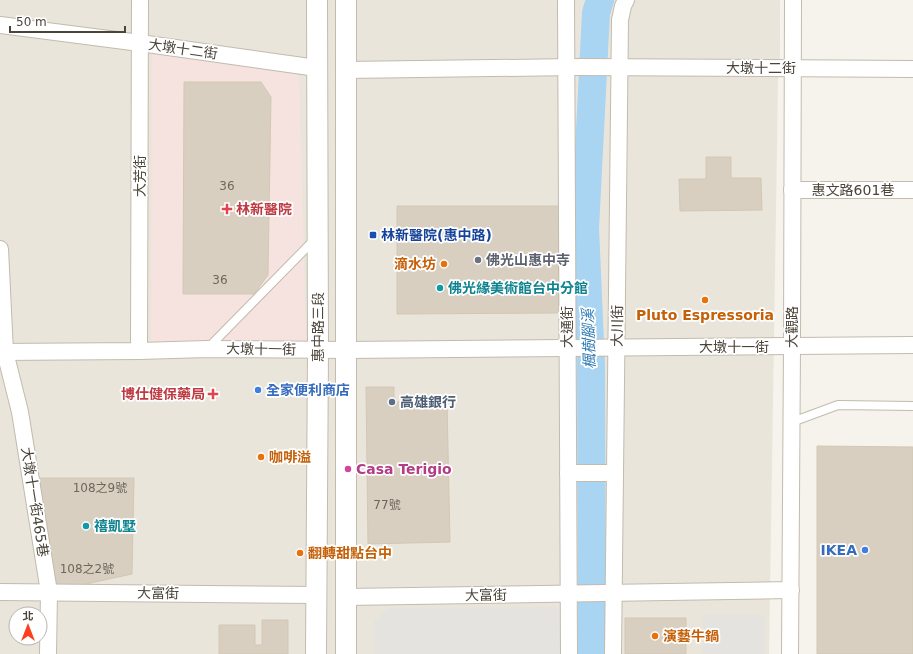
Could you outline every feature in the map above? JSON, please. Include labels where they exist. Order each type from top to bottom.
[{"type":"street","name":"大芳街","points":[[139,351],[140,0]]},
{"type":"street","name":"惠中路三段","points":[[316,654],[318,350],[317,0]]},
{"type":"street","name":"惠中路三段","points":[[346,0],[346,654]]},
{"type":"street","name":"大通街","points":[[566,0],[571,67],[569,348],[573,473],[573,593],[569,654]]},
{"type":"street","name":"大川街","points":[[614,654],[610,593],[612,473],[610,348],[614,67],[620,20],[626,0]]},
{"type":"street","name":"大觀路","points":[[790,654],[793,0]]},
{"type":"street","name":"大墩十二街","points":[[0,25],[317,68]]},
{"type":"street","name":"大墩十二街","points":[[571,67],[913,69]]},
{"type":"street","points":[[346,70],[571,67]]},
{"type":"street","name":"惠文路601巷","points":[[792,190],[913,190]]},
{"type":"street","name":"大墩十一街465巷","points":[[0,249],[2,352],[20,412],[49,592],[48,654]]},
{"type":"street","name":"大墩十一街","points":[[2,352],[207,349],[346,350],[913,345]]},
{"type":"street","points":[[573,473],[612,473]]},
{"type":"street","points":[[610,593],[790,590]]},
{"type":"street","name":"大富街","points":[[0,592],[316,595]]},
{"type":"street","name":"大富街","points":[[346,597],[610,593]]},
{"type":"lane","points":[[207,349],[318,236]]},
{"type":"lane","points":[[792,422],[838,405],[913,406]]},
{"type":"shaded area","points":[[0,0],[780,0],[769,654],[0,654]]},
{"type":"shaded area","name":"林新醫院","points":[[152,54],[299,75],[306,342],[151,345]]},
{"type":"shaded area","points":[[555,607],[566,617],[566,654],[375,654],[374,622],[388,608]]},
{"type":"shaded area","points":[[703,615],[765,615],[765,654],[703,654]]},
{"type":"building","name":"林新醫院","points":[[184,82],[261,82],[271,97],[268,275],[254,294],[183,294]]},
{"type":"building","points":[[706,157],[731,157],[731,178],[761,178],[762,210],[680,211],[679,179],[706,179]]},
{"type":"building","name":"佛光山惠中寺","points":[[397,206],[559,206],[559,313],[397,314]]},
{"type":"building","points":[[366,387],[394,387],[394,402],[447,401],[450,542],[368,544]]},
{"type":"building","name":"IKEA","points":[[817,446],[913,447],[913,654],[817,654]]},
{"type":"building","name":"禧凱墅","points":[[31,478],[134,478],[132,574],[49,592]]},
{"type":"building","name":"演藝牛鍋","points":[[625,618],[686,618],[686,654],[625,654]]},
{"type":"building","points":[[262,620],[288,620],[288,654],[219,654],[219,625],[255,625],[255,645],[262,645]]},
{"type":"waterway","name":"楓樹腳溪","points":[[592,654],[591,365],[585,228],[596,13],[600,0]]},
{"type":"place","name":"林新醫院","points":[[227,209]]},
{"type":"place","name":"林新醫院(惠中路)","points":[[373,235]]},
{"type":"place","name":"佛光山惠中寺","points":[[478,260]]},
{"type":"place","name":"滴水坊","points":[[444,264]]},
{"type":"place","name":"佛光緣美術館台中分館","points":[[440,288]]},
{"type":"place","name":"Pluto Espressoria","points":[[705,300]]},
{"type":"place","name":"全家便利商店","points":[[258,390]]},
{"type":"place","name":"博仕健保藥局","points":[[213,394]]},
{"type":"place","name":"高雄銀行","points":[[392,402]]},
{"type":"place","name":"咖啡溢","points":[[261,457]]},
{"type":"place","name":"Casa Terigio","points":[[348,469]]},
{"type":"place","name":"禧凱墅","points":[[86,526]]},
{"type":"place","name":"IKEA","points":[[865,550]]},
{"type":"place","name":"翻轉甜點台中","points":[[300,553]]},
{"type":"place","name":"演藝牛鍋","points":[[655,636]]}]
